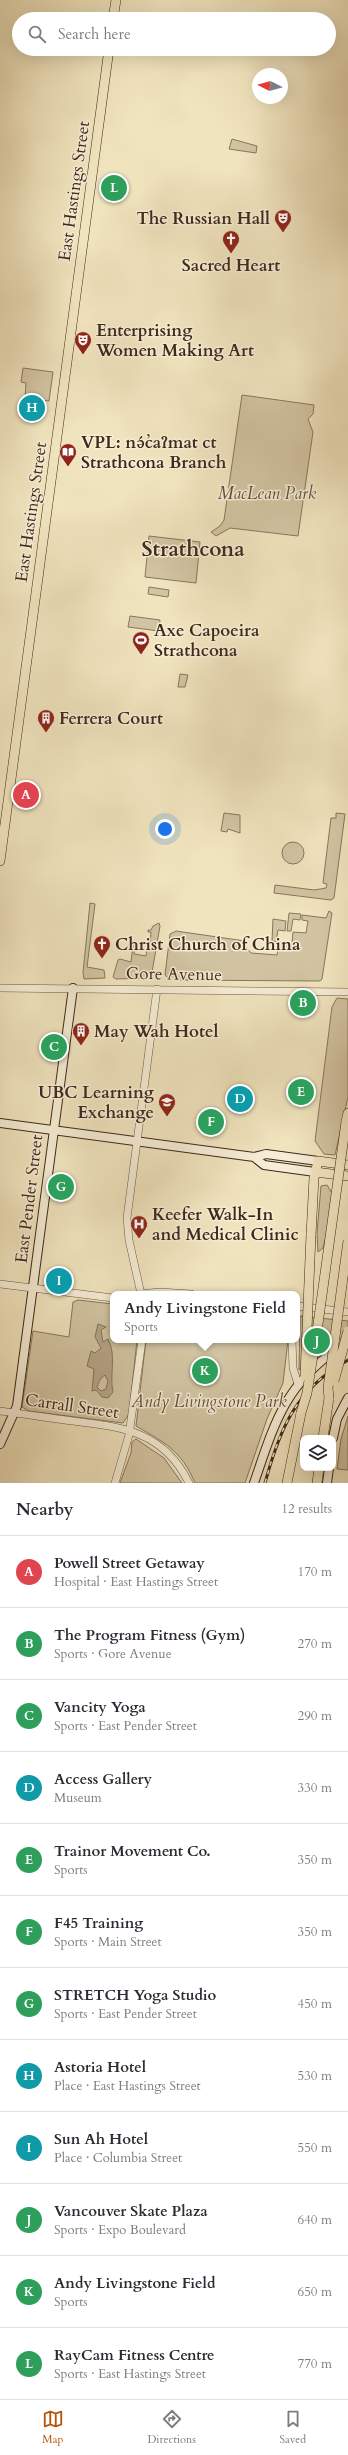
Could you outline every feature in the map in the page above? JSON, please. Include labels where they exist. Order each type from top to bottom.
[{"type":"main road","points":[[114,12],[116,0]]},
{"type":"main road","name":"East Hastings Street","points":[[0,861],[108,56]]},
{"type":"main road","name":"East Pender Street","points":[[0,1444],[15,1413],[73,988]]},
{"type":"main road","points":[[287,1483],[301,1413],[307,1392],[348,1113]]},
{"type":"main road","points":[[0,1123],[254,1157],[266,1154],[348,1165]]},
{"type":"main road","points":[[254,1157],[264,1165],[314,1175],[348,1176]]},
{"type":"main road","points":[[301,1413],[314,1175],[318,1161]]},
{"type":"main road","points":[[329,1398],[328,1388],[348,1240]]},
{"type":"main road","points":[[323,1435],[329,1398],[348,1331]]},
{"type":"main road","points":[[254,1483],[276,1418],[298,1384],[322,1360],[348,1342]]},
{"type":"main road","points":[[334,1435],[337,1419],[348,1398]]},
{"type":"main road","points":[[317,1483],[319,1471]]},
{"type":"main road","points":[[327,1483],[329,1471]]},
{"type":"street","name":"Gore Avenue","points":[[0,988],[348,992]]},
{"type":"street","points":[[140,1291],[127,1227],[157,989]]},
{"type":"street","points":[[0,1284],[110,1298]]},
{"type":"street","points":[[300,1306],[348,1312]]},
{"type":"street","points":[[115,1483],[130,1431],[142,1343]]},
{"type":"street","points":[[292,1343],[293,1368],[298,1384]]},
{"type":"street","name":"Carrall Street","points":[[0,1411],[115,1426],[130,1431],[148,1439],[165,1450],[181,1468],[189,1483]]},
{"type":"green space","points":[[232,139],[257,146],[256,153],[229,149]]},
{"type":"green space","points":[[23,368],[53,372],[49,401],[25,398],[26,383],[21,382]]},
{"type":"green space","name":"MacLean Park","points":[[242,395],[314,405],[313,414],[308,419],[313,432],[298,536],[230,528],[216,536],[211,532],[220,526],[224,520]]},
{"type":"green space","points":[[149,536],[200,542],[196,583],[145,577]]},
{"type":"green space","points":[[149,587],[169,590],[168,597],[148,594]]},
{"type":"green space","points":[[130,616],[160,620],[159,631],[128,627]]},
{"type":"green space","points":[[180,674],[188,675],[185,687],[178,687]]},
{"type":"green space","points":[[224,813],[240,815],[240,833],[228,829],[227,832],[221,831]]},
{"type":"green space","points":[[336,813],[345,814],[334,898],[331,900],[274,893],[275,885],[314,890],[326,888],[327,884],[323,883],[331,818],[336,818]]},
{"type":"green space","points":[[293,842],[301,845],[304,853],[301,861],[293,864],[285,861],[282,853],[285,845]]},
{"type":"green space","points":[[90,903],[95,904],[87,967],[104,970],[105,978],[84,979],[83,973]]},
{"type":"green space","points":[[329,911],[332,913],[322,979],[320,981],[170,980],[165,975],[170,934],[176,931],[245,941],[244,948],[246,947],[251,953],[277,955],[279,942],[292,944],[293,932],[306,933],[308,921],[302,920],[302,915],[326,918]]},
{"type":"green space","points":[[289,913],[301,914],[300,920],[293,919],[291,931],[287,931]]},
{"type":"green space","points":[[273,919],[286,921],[285,931],[278,930],[276,942],[272,941]]},
{"type":"green space","points":[[159,923],[160,926],[151,978],[116,979],[113,977],[118,960],[120,959],[131,962],[133,945],[135,946],[134,954],[146,956],[147,946],[150,946],[151,932],[148,932],[148,930],[151,930],[153,926]]},
{"type":"green space","points":[[337,998],[348,999],[348,1097],[335,1155],[324,1154],[315,1141],[332,1007]]},
{"type":"green space","points":[[327,1185],[332,1193],[327,1232],[323,1248],[318,1252],[317,1233],[321,1186]]},
{"type":"green space","points":[[78,1300],[110,1304],[110,1343],[137,1343],[129,1414],[123,1423],[29,1411],[22,1407],[33,1331],[69,1337],[73,1302]]},
{"type":"green space","points":[[300,1316],[348,1321],[348,1334],[309,1357],[299,1370]]},
{"type":"green space","name":"Andy Livingstone Park","points":[[146,1343],[288,1343],[283,1383],[267,1419],[245,1483],[195,1483],[184,1463],[171,1448],[136,1426]]},
{"type":"green space","points":[[348,1416],[348,1470],[337,1469],[341,1439]]},
{"type":"green space","name":"Andy Livingstone Park","points":[[136,1439],[164,1458],[182,1483],[120,1483],[131,1453],[132,1442]]},
{"type":"shaded area","points":[[98,1324],[106,1327],[101,1330],[103,1342],[108,1339],[112,1352],[113,1392],[108,1398],[102,1397],[96,1390],[92,1391],[94,1369],[87,1366],[91,1351],[95,1353],[101,1348],[95,1337]],"holes":[[[105,1375],[108,1381],[106,1389],[101,1391],[97,1387]]]},
{"type":"railway","points":[[265,1483],[284,1428],[303,1397],[330,1371],[348,1360]]},
{"type":"place","name":"RayCam Fitness Centre","points":[[114,188]]},
{"type":"place","name":"The Russian Hall","points":[[283,233]]},
{"type":"place","name":"Sacred Heart","points":[[231,254]]},
{"type":"place","name":"Enterprising Women Making Art","points":[[83,355]]},
{"type":"place","name":"Astoria Hotel","points":[[32,408]]},
{"type":"place","name":"VPL: nə́c̓aʔmat ct Strathcona Branch","points":[[68,467]]},
{"type":"place","name":"Axe Capoeira Strathcona","points":[[141,655]]},
{"type":"place","name":"Ferrera Court","points":[[46,733]]},
{"type":"place","name":"Powell Street Getaway","points":[[26,795]]},
{"type":"place","name":"Christ Church of China","points":[[102,959]]},
{"type":"place","name":"The Program Fitness (Gym)","points":[[303,1003]]},
{"type":"place","name":"May Wah Hotel","points":[[81,1046]]},
{"type":"place","name":"Vancity Yoga","points":[[54,1047]]},
{"type":"place","name":"Trainor Movement Co.","points":[[301,1092]]},
{"type":"place","name":"Access Gallery","points":[[240,1099]]},
{"type":"place","name":"UBC Learning Exchange","points":[[167,1117]]},
{"type":"place","name":"F45 Training","points":[[211,1122]]},
{"type":"place","name":"STRETCH Yoga Studio","points":[[61,1187]]},
{"type":"place","name":"Keefer Walk-In and Medical Clinic","points":[[139,1239]]},
{"type":"place","name":"Sun Ah Hotel","points":[[59,1281]]},
{"type":"place","name":"Vancouver Skate Plaza","points":[[317,1341]]},
{"type":"place","name":"Andy Livingstone Field","points":[[205,1371]]},
{"type":"district","name":"Strathcona","points":[[193,549]]}]
